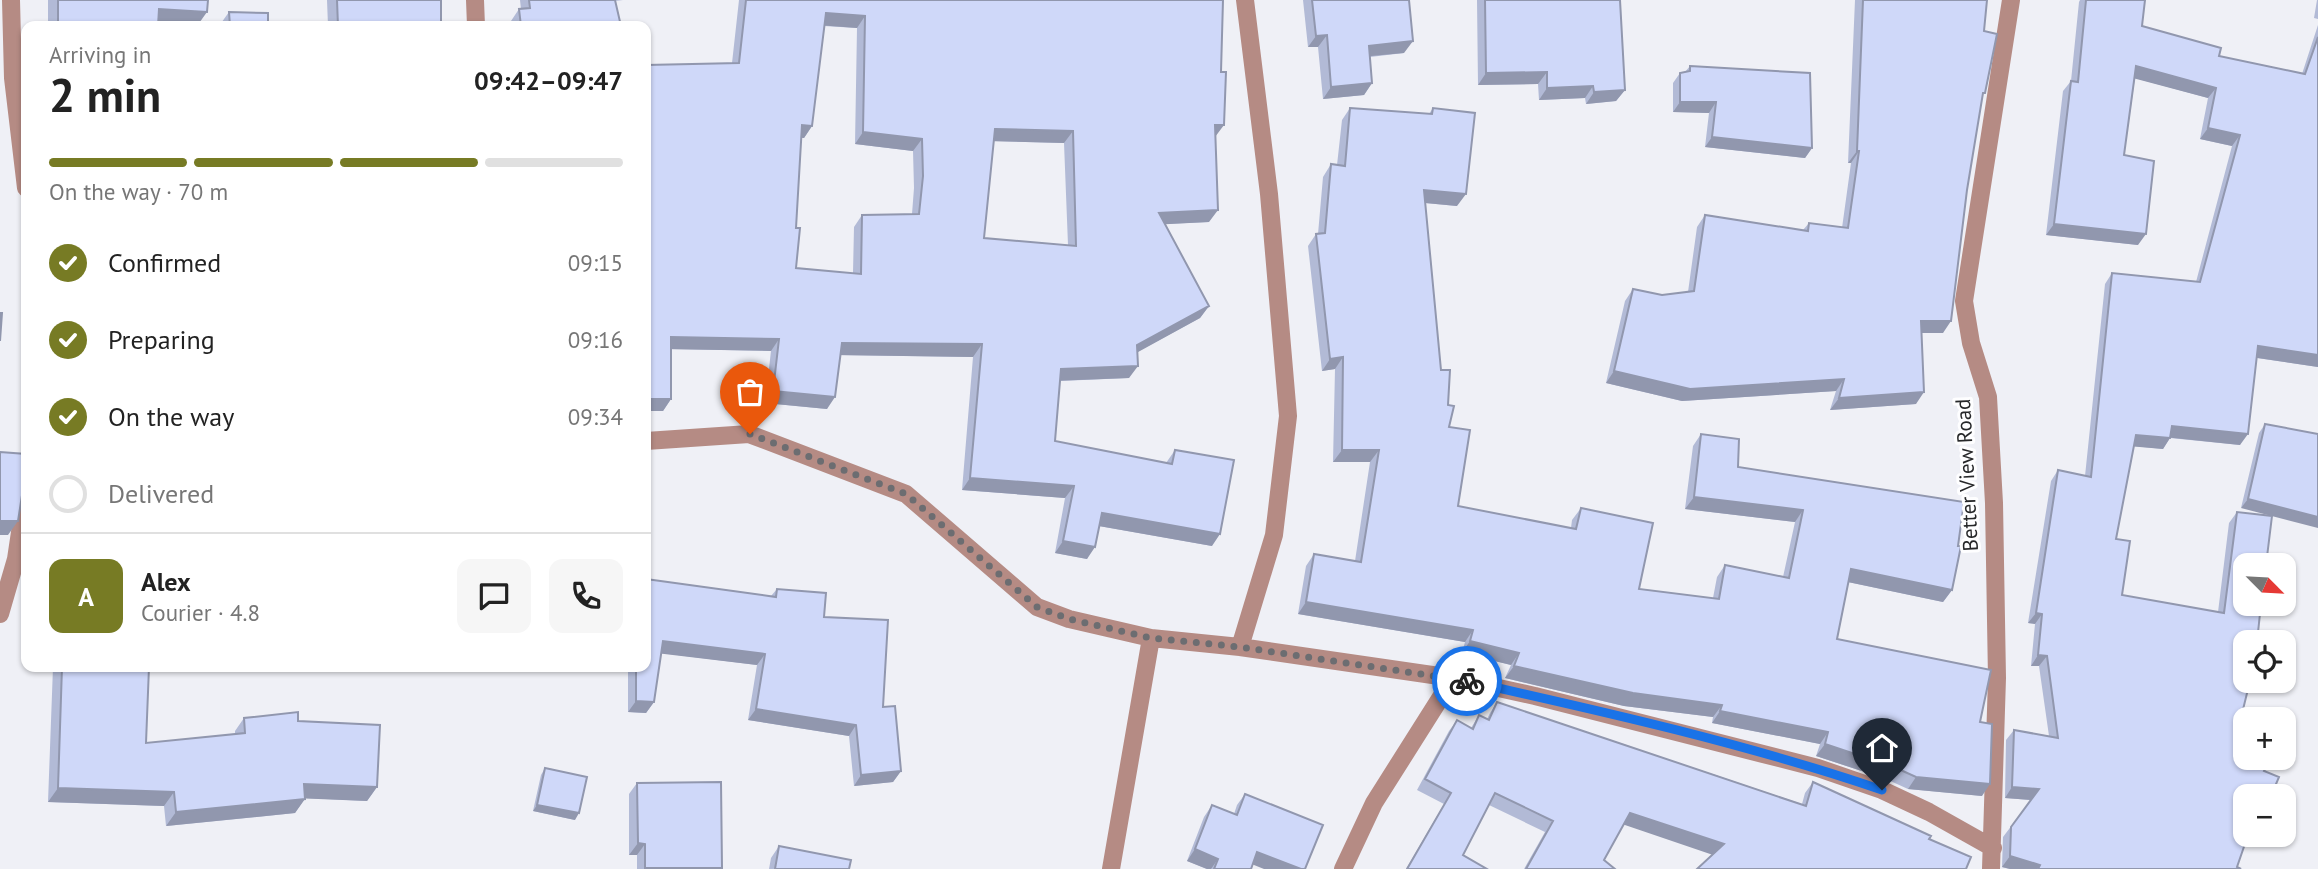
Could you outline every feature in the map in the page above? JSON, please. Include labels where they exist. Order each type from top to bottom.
[{"type":"street","points":[[11,0],[13,78],[21,146]]},
{"type":"street","points":[[475,0],[476,21]]},
{"type":"street","points":[[1240,647],[1274,535],[1288,416],[1269,194],[1245,0]]},
{"type":"street","name":"Better View Road","points":[[1991,869],[1997,678],[1994,503],[1988,397],[1971,343],[1964,301],[2011,0]]},
{"type":"street","points":[[651,441],[750,434],[906,494],[1037,607],[1069,619],[1151,638],[1240,647],[1453,678],[1548,699],[1818,768],[1882,790],[1929,812],[1993,848]]},
{"type":"street","points":[[0,614],[16,559],[21,526]]},
{"type":"street","points":[[1111,869],[1151,638]]},
{"type":"street","points":[[1343,869],[1374,803],[1453,678]]},
{"type":"building","points":[[58,0],[208,0],[207,12],[159,9],[158,21],[58,21]]},
{"type":"building","points":[[337,0],[441,0],[441,21],[338,21]]},
{"type":"building","points":[[529,0],[615,0],[620,21],[520,21],[519,9],[530,8]]},
{"type":"building","points":[[746,0],[1223,0],[1221,72],[1226,72],[1224,125],[1215,125],[1218,210],[1159,213],[1209,306],[1137,345],[1138,366],[1061,369],[1055,441],[1172,464],[1175,450],[1234,460],[1220,534],[1102,513],[1095,547],[1063,541],[1074,486],[970,478],[982,344],[842,343],[835,397],[773,391],[779,339],[671,337],[671,399],[651,399],[651,65],[739,63]],"holes":[[[826,13],[865,16],[863,132],[922,139],[923,176],[919,214],[862,215],[861,274],[796,268],[800,228],[796,228],[802,125],[812,126]],[[995,129],[1073,131],[1076,246],[984,238]]]},
{"type":"building","points":[[1312,0],[1409,0],[1413,41],[1369,46],[1372,83],[1331,87],[1327,35],[1316,36]]},
{"type":"building","points":[[1485,0],[1620,0],[1625,90],[1594,92],[1593,86],[1547,88],[1547,72],[1486,73]]},
{"type":"building","points":[[1863,0],[1987,0],[1984,31],[1997,34],[1983,93],[1967,190],[1951,321],[1921,321],[1924,392],[1839,398],[1844,379],[1690,389],[1614,371],[1633,289],[1662,295],[1694,291],[1705,215],[1808,231],[1809,223],[1848,228],[1859,151]]},
{"type":"building","points":[[2086,0],[2145,0],[2142,26],[2221,48],[2219,56],[2305,74],[2318,37],[2318,355],[2258,346],[2248,434],[2172,426],[2170,438],[2136,435],[2116,539],[2130,541],[2122,595],[2224,613],[2237,512],[2272,516],[2267,553],[2233,553],[2233,616],[2260,616],[2258,630],[2233,630],[2233,693],[2247,693],[2244,707],[2233,707],[2233,770],[2264,770],[2279,777],[2276,784],[2233,784],[2233,847],[2244,847],[2237,867],[2241,869],[2038,869],[2040,865],[2010,856],[2011,827],[2039,789],[2012,787],[2014,730],[2058,738],[2047,656],[2038,655],[2042,614],[2036,613],[2058,470],[2091,477],[2112,273],[2200,282],[2240,135],[2208,128],[2216,88],[2136,66],[2124,155],[2154,161],[2146,234],[2054,224],[2071,81],[2078,82]]},
{"type":"building","points":[[229,12],[268,13],[268,21],[230,21]]},
{"type":"building","points":[[1690,66],[1810,73],[1812,148],[1712,137],[1716,102],[1680,102],[1680,73],[1690,71]]},
{"type":"building","points":[[1350,108],[1432,114],[1433,108],[1475,113],[1466,194],[1424,190],[1441,370],[1450,370],[1448,405],[1454,406],[1449,427],[1470,430],[1458,506],[1576,529],[1581,508],[1653,523],[1639,589],[1719,599],[1725,565],[1789,578],[1803,510],[1694,497],[1701,434],[1739,439],[1738,467],[1964,502],[1958,546],[1961,546],[1952,590],[1851,569],[1837,639],[1991,670],[1980,722],[1992,724],[1990,784],[1916,777],[1825,744],[1828,732],[1720,711],[1722,705],[1633,693],[1514,666],[1519,653],[1470,641],[1473,630],[1306,602],[1314,554],[1361,562],[1379,450],[1342,450],[1343,357],[1330,359],[1316,234],[1325,233],[1331,164],[1345,166]]},
{"type":"building","points":[[2265,424],[2318,434],[2318,517],[2248,499]]},
{"type":"building","points":[[0,452],[21,454],[21,502],[18,521],[0,521]]},
{"type":"building","points":[[651,580],[776,597],[777,589],[826,593],[824,617],[888,620],[883,707],[895,706],[901,771],[861,775],[856,725],[756,709],[765,654],[663,641],[654,702],[636,701],[636,672],[651,672]]},
{"type":"building","points":[[62,672],[149,672],[146,743],[245,733],[244,718],[298,712],[298,721],[380,725],[377,787],[304,784],[305,799],[176,812],[174,792],[58,788]]},
{"type":"building","points":[[1497,702],[1806,806],[1813,782],[1971,857],[1966,869],[1697,869],[1724,844],[1630,813],[1604,860],[1615,869],[1526,869],[1553,821],[1495,793],[1463,855],[1487,869],[1407,869],[1451,793],[1425,779],[1457,720],[1473,729],[1479,715],[1489,720]]},
{"type":"building","points":[[545,768],[587,777],[579,813],[537,805]]},
{"type":"building","points":[[721,782],[722,868],[645,868],[645,844],[638,843],[637,783]]},
{"type":"building","points":[[1245,794],[1323,825],[1305,869],[1257,852],[1251,869],[1214,869],[1218,859],[1195,849],[1212,805],[1237,815]]},
{"type":"building","points":[[779,846],[851,860],[849,869],[775,869]]},
{"type":"way so far","points":[[750,434],[906,494],[1037,607],[1069,619],[1151,638],[1240,647],[1467,681]]},
{"type":"route","points":[[1467,681],[1818,768],[1882,790]]}]
